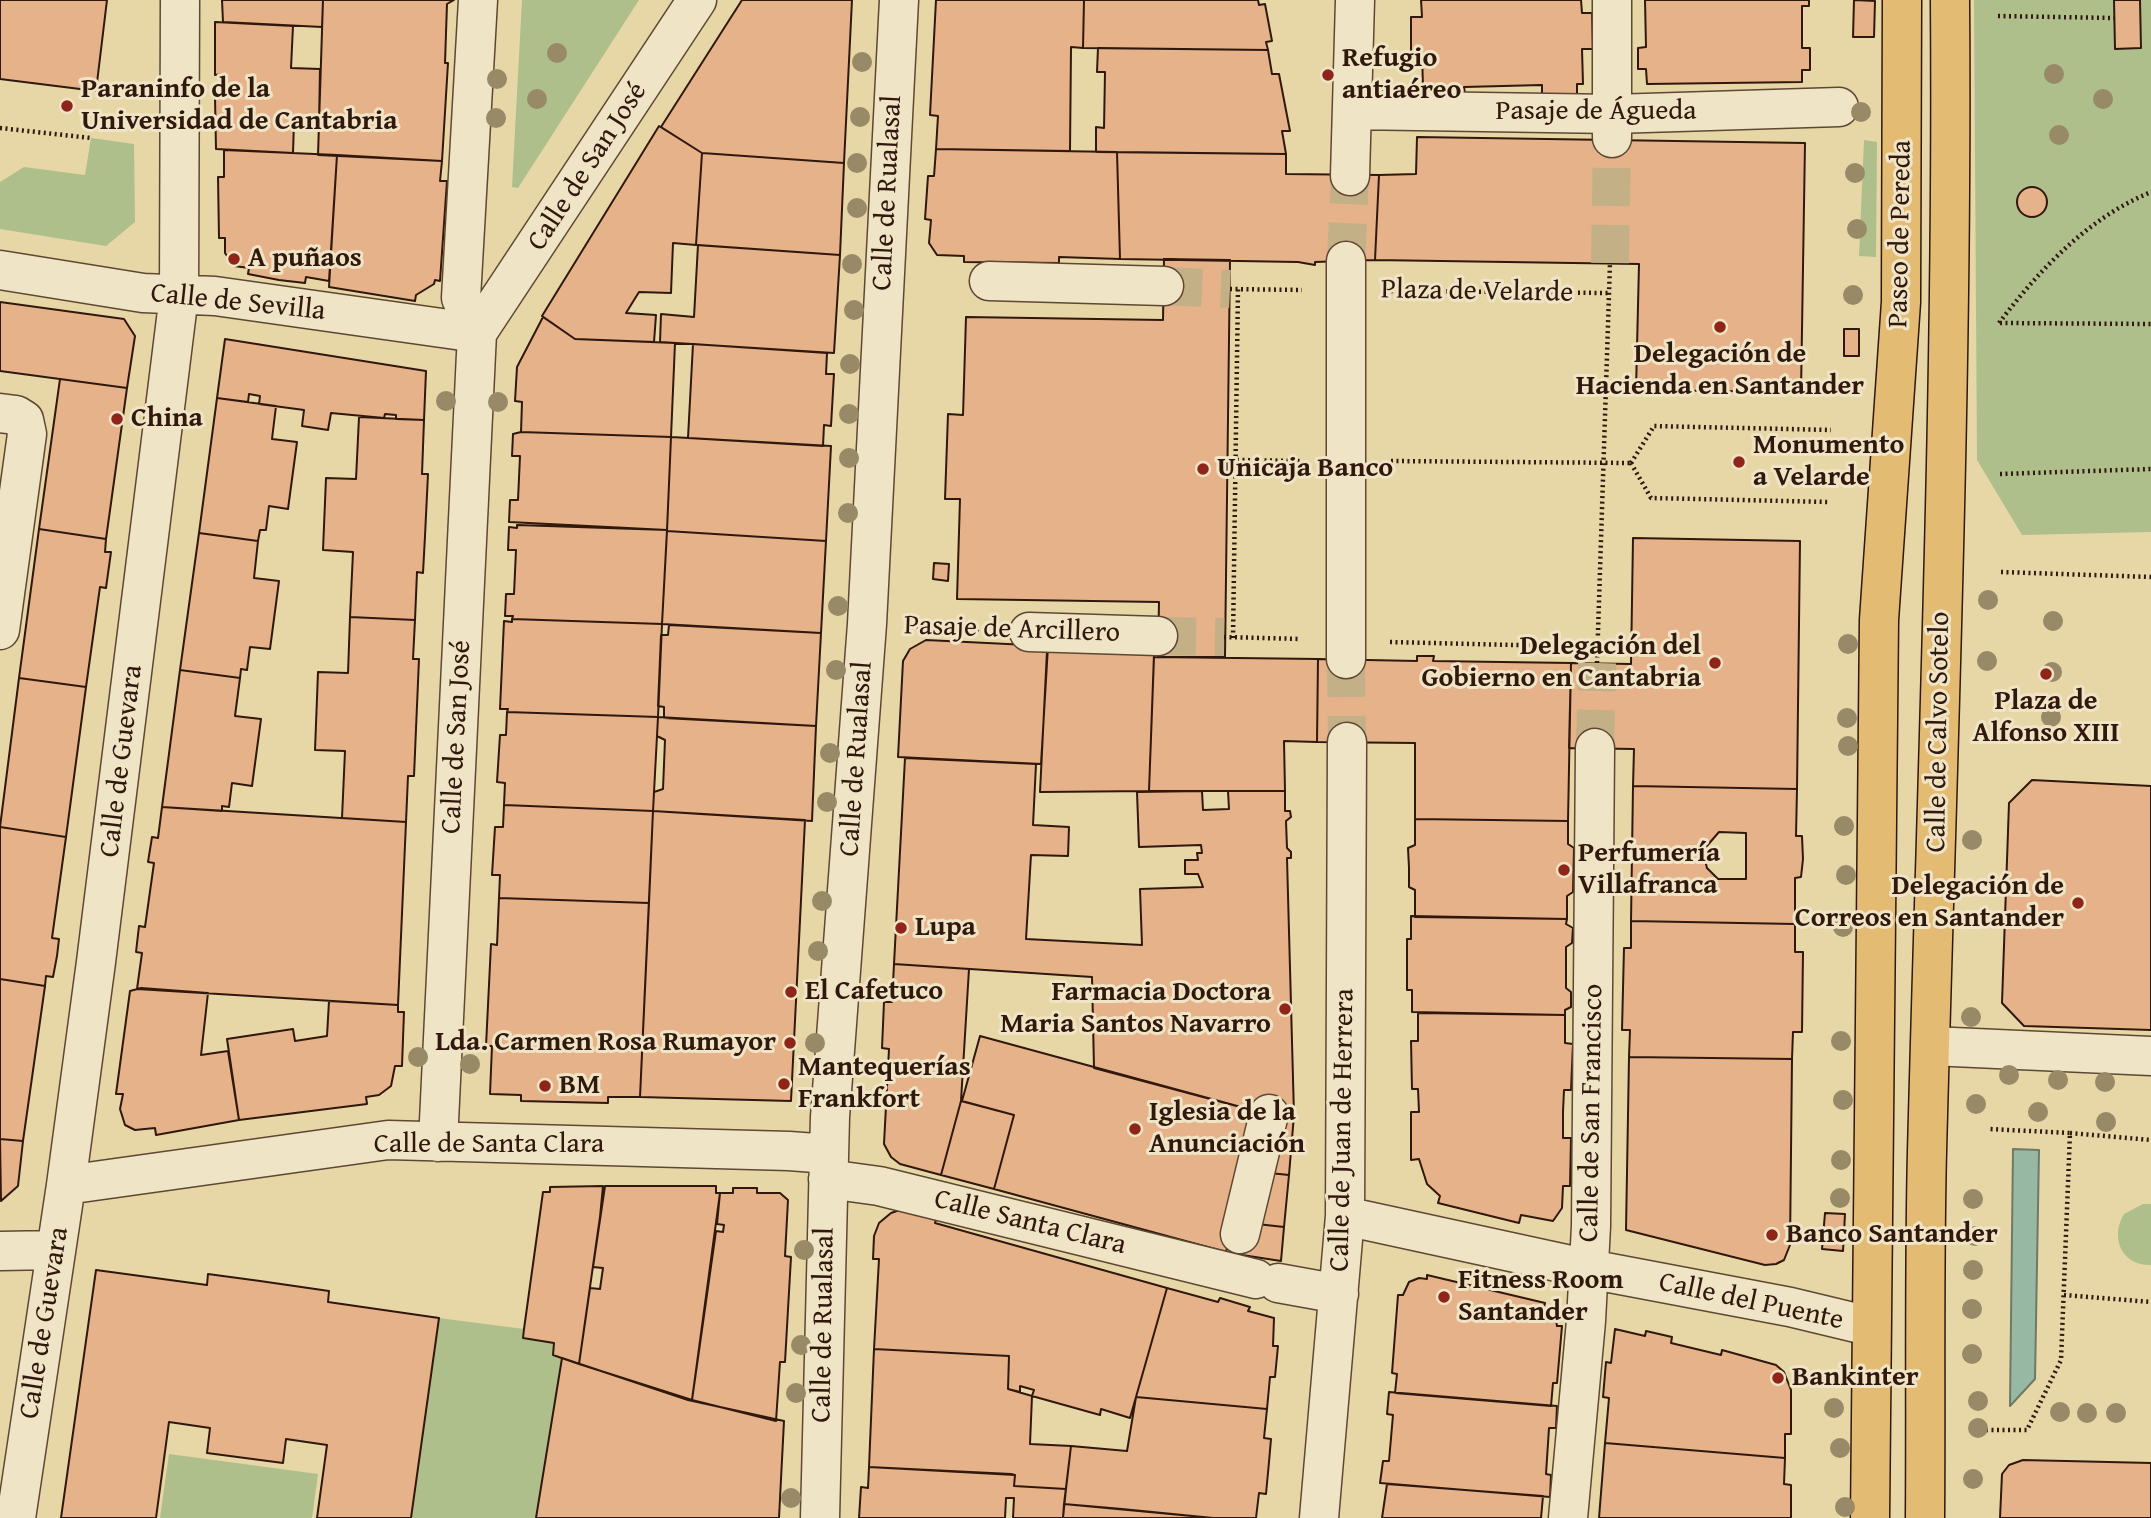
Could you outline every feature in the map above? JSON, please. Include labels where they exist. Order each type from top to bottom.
[{"type":"main road","name":"Paseo de Pereda","points":[[1870,1326],[1879,620],[1901,302],[1902,0]]},
{"type":"main road","name":"Paseo de Pereda","points":[[1946,408],[1950,0]]},
{"type":"main road","name":"Calle de Calvo Sotelo","points":[[1925,1518],[1931,1046],[1946,408]]},
{"type":"main road","points":[[1870,1326],[1870,1518]]},
{"type":"street","name":"Calle de Guevara","points":[[16,1518],[66,1185],[179,295],[180,0]]},
{"type":"street","name":"Calle de San José","points":[[438,1142],[477,333],[461,298],[478,0]]},
{"type":"street","name":"Calle de San José","points":[[477,333],[569,198],[697,0]]},
{"type":"street","name":"Calle de Rualasal","points":[[820,1518],[829,1166],[867,624],[899,0]]},
{"type":"street","points":[[1350,176],[1355,0]]},
{"type":"street","points":[[1612,0],[1613,127]]},
{"type":"street","name":"Pasaje de Águeda","points":[[1352,110],[1613,127],[1839,107]]},
{"type":"street","name":"Calle de Sevilla","points":[[0,270],[143,293],[226,297],[477,333]]},
{"type":"street","name":"Plaza de Velarde","points":[[1346,650],[1347,276]]},
{"type":"street","points":[[989,281],[1164,286]]},
{"type":"street","points":[[0,413],[16,415],[24,420],[27,434],[0,630]]},
{"type":"street","name":"Pasaje de Arcillero","points":[[1029,632],[1158,636]]},
{"type":"street","name":"Calle de Juan de Herrera","points":[[1319,1518],[1345,1216],[1347,742]]},
{"type":"street","name":"Calle de San Francisco","points":[[1568,1518],[1589,1269],[1595,748]]},
{"type":"street","points":[[1931,1046],[2151,1056]]},
{"type":"street","points":[[1248,1265],[1269,1114]]},
{"type":"street","name":"Calle de Santa Clara","points":[[66,1185],[388,1140],[829,1166]]},
{"type":"street","name":"Calle Santa Clara","points":[[829,1166],[879,1186],[1248,1265],[1339,1294]]},
{"type":"street","name":"Calle del Puente","points":[[1345,1216],[1589,1269],[1790,1307],[1870,1326]]},
{"type":"street","points":[[0,1251],[55,1250]]},
{"type":"path","points":[[1998,16],[2115,18]]},
{"type":"path","points":[[0,128],[91,138]]},
{"type":"path","points":[[2151,192],[2131,200],[2091,226],[2038,273],[1999,323],[2151,324]]},
{"type":"path","name":"Plaza de Velarde","points":[[1597,663],[1610,263]]},
{"type":"path","name":"Plaza de Velarde","points":[[1230,289],[1347,276],[1608,293]]},
{"type":"path","points":[[1233,638],[1238,288]]},
{"type":"path","points":[[1631,463],[1654,426],[1831,430]]},
{"type":"path","points":[[1237,460],[1631,463]]},
{"type":"path","points":[[1631,463],[1651,498],[1829,502]]},
{"type":"path","points":[[2000,474],[2151,469]]},
{"type":"path","points":[[2001,572],[2151,577]]},
{"type":"path","name":"Pasaje de Arcillero","points":[[867,624],[1029,632]]},
{"type":"path","points":[[1224,637],[1346,650],[1597,647]]},
{"type":"path","points":[[1989,1129],[2151,1140]]},
{"type":"path","points":[[1986,1430],[2027,1430],[2061,1360],[2070,1133]]},
{"type":"path","points":[[2064,1296],[2151,1302]]},
{"type":"shaded area","points":[[522,0],[639,0],[518,188],[512,187]]},
{"type":"shaded area","points":[[1974,0],[2151,0],[2151,532],[2022,535],[1977,460]]},
{"type":"shaded area","points":[[91,138],[134,144],[135,222],[106,246],[0,229],[0,182],[24,167],[85,175]]},
{"type":"shaded area","points":[[1864,140],[1877,142],[1876,257],[1859,256]]},
{"type":"shaded area","points":[[2013,1149],[2039,1150],[2035,1379],[2010,1406]]},
{"type":"shaded area","points":[[2143,1204],[2151,1204],[2151,1265],[2132,1261],[2118,1241],[2124,1214]]},
{"type":"shaded area","points":[[439,1318],[524,1329],[523,1338],[554,1343],[553,1355],[562,1358],[536,1518],[411,1518]]},
{"type":"shaded area","points":[[169,1454],[318,1474],[312,1518],[160,1518]]},
{"type":"building","name":"Paraninfo de la Universidad de Cantabria","points":[[0,0],[107,0],[96,91],[0,79]]},
{"type":"building","points":[[222,0],[323,0],[322,27],[223,22]]},
{"type":"building","points":[[323,0],[454,0],[447,4],[445,63],[448,63],[442,161],[318,155]]},
{"type":"building","points":[[742,0],[852,0],[844,163],[702,153],[661,127]]},
{"type":"building","points":[[936,0],[1084,0],[1083,48],[1071,47],[1070,151],[936,149],[938,116],[930,115]]},
{"type":"building","points":[[1084,0],[1258,0],[1259,5],[1265,4],[1272,41],[1266,42],[1268,50],[1083,48]]},
{"type":"building","points":[[1421,0],[1581,0],[1582,13],[1592,13],[1593,49],[1582,49],[1583,84],[1577,84],[1577,96],[1542,96],[1542,85],[1464,87],[1465,94],[1430,95],[1429,88],[1423,88],[1422,52],[1411,53],[1411,17],[1422,17]]},
{"type":"building","points":[[1645,0],[1809,0],[1809,6],[1802,6],[1802,48],[1810,48],[1810,70],[1802,70],[1802,82],[1647,84],[1646,69],[1638,69],[1638,48],[1646,47]]},
{"type":"building","points":[[1854,0],[1875,1],[1874,37],[1853,37]]},
{"type":"building","points":[[2114,0],[2140,0],[2141,48],[2115,49]]},
{"type":"building","points":[[215,22],[293,26],[291,68],[320,69],[319,123],[294,122],[293,153],[216,149],[215,97],[224,97],[223,74],[215,75]]},
{"type":"building","points":[[1098,48],[1268,50],[1272,74],[1279,74],[1290,131],[1282,131],[1286,154],[1096,152],[1096,127],[1104,128],[1105,72],[1097,72]]},
{"type":"building","points":[[659,126],[702,153],[696,245],[673,243],[671,293],[639,292],[626,313],[656,315],[654,342],[575,339],[542,316]]},
{"type":"building","name":"Delegación de Hacienda en Santander","points":[[1417,137],[1805,143],[1801,392],[1636,390],[1639,264],[1375,260],[1379,175],[1416,174]]},
{"type":"building","points":[[936,149],[1117,152],[1120,259],[1059,257],[1059,263],[964,262],[964,256],[937,255],[929,243],[931,220],[925,219],[928,176],[934,176]]},
{"type":"building","points":[[224,150],[337,155],[329,281],[306,277],[305,283],[279,280],[248,274],[249,268],[234,266],[225,253],[225,238],[219,238],[218,177],[224,177]]},
{"type":"building","points":[[1117,152],[1286,154],[1286,174],[1379,175],[1375,260],[1315,262],[1315,265],[1298,262],[1120,259]]},
{"type":"building","points":[[702,153],[844,163],[840,255],[696,245]]},
{"type":"building","points":[[337,155],[442,161],[440,181],[447,181],[440,281],[435,280],[434,284],[416,295],[415,301],[329,287]]},
{"type":"building","points":[[2032,187],[2043,191],[2047,202],[2043,213],[2032,217],[2021,213],[2017,202],[2021,191]]},
{"type":"building","points":[[698,245],[840,255],[834,353],[660,342],[661,314],[694,317]]},
{"type":"building","points":[[1164,259],[1230,260],[1225,657],[1158,657],[1159,602],[957,599],[960,499],[945,499],[948,414],[963,415],[966,317],[1163,320]]},
{"type":"building","points":[[0,302],[124,319],[135,336],[127,388],[0,371]]},
{"type":"building","points":[[543,317],[575,339],[675,343],[671,437],[521,432],[522,402],[515,401],[517,367]]},
{"type":"building","points":[[1844,329],[1859,329],[1859,356],[1844,356]]},
{"type":"building","points":[[225,339],[426,371],[424,420],[396,419],[396,415],[385,414],[384,418],[331,413],[328,430],[302,426],[304,410],[259,404],[260,396],[249,394],[248,402],[217,398]]},
{"type":"building","points":[[693,344],[827,353],[826,374],[834,374],[831,426],[824,425],[823,446],[688,438]]},
{"type":"building","points":[[60,379],[127,388],[106,539],[39,529]]},
{"type":"building","points":[[217,398],[276,406],[272,439],[297,442],[288,509],[269,506],[266,530],[260,530],[258,541],[199,533]]},
{"type":"building","points":[[359,417],[424,420],[422,474],[428,474],[423,573],[417,572],[415,620],[350,617],[353,552],[323,550],[326,478],[356,479]]},
{"type":"building","points":[[521,432],[671,437],[667,530],[509,522],[510,500],[518,500],[520,456],[512,456],[513,434]]},
{"type":"building","points":[[671,437],[831,446],[826,541],[667,531]]},
{"type":"building","points":[[517,525],[667,530],[662,624],[512,619],[513,616],[505,616],[506,594],[514,594],[516,550],[508,550],[509,527],[517,528]]},
{"type":"building","points":[[39,529],[106,539],[105,552],[111,552],[106,588],[100,587],[86,687],[19,678]]},
{"type":"building","points":[[667,531],[826,541],[821,633],[662,624]]},
{"type":"building","points":[[199,533],[258,541],[254,578],[279,581],[270,649],[250,647],[247,670],[241,669],[240,678],[180,670]]},
{"type":"building","name":"Delegación del Gobierno en Cantabria","points":[[1633,538],[1800,541],[1797,789],[1633,786],[1634,749],[1569,748],[1571,663],[1631,664]]},
{"type":"building","points":[[934,563],[949,564],[948,581],[933,579]]},
{"type":"building","points":[[350,617],[415,620],[413,659],[419,659],[414,776],[408,776],[406,822],[342,818],[345,751],[315,750],[318,672],[348,673]]},
{"type":"building","points":[[512,619],[662,624],[658,717],[507,712],[508,709],[500,709],[504,621],[512,622]]},
{"type":"building","points":[[669,625],[821,633],[816,726],[664,718],[664,707],[658,706],[661,635],[668,635]]},
{"type":"building","points":[[926,640],[1048,646],[1041,764],[898,757],[903,661],[910,649]]},
{"type":"building","points":[[1047,651],[1154,654],[1149,791],[1040,792]]},
{"type":"building","points":[[1417,656],[1434,656],[1433,661],[1571,663],[1568,821],[1415,819],[1415,743],[1317,742],[1318,659],[1417,661]]},
{"type":"building","points":[[1154,657],[1318,659],[1317,742],[1284,741],[1285,791],[1149,791]]},
{"type":"building","points":[[180,670],[240,678],[235,716],[261,719],[252,786],[232,783],[229,807],[222,806],[222,811],[162,807]]},
{"type":"building","points":[[19,678],[86,687],[66,837],[0,827]]},
{"type":"building","points":[[507,712],[658,717],[653,811],[504,805],[505,783],[497,782],[500,735],[506,735]]},
{"type":"building","points":[[658,717],[816,726],[812,821],[653,811],[654,792],[663,789],[665,740],[657,736]]},
{"type":"building","points":[[905,758],[1036,764],[1033,825],[1069,827],[1068,856],[1031,855],[1026,939],[1142,945],[1140,889],[1203,887],[1198,874],[1185,874],[1185,860],[1198,860],[1197,853],[1202,853],[1201,845],[1139,847],[1137,792],[1202,791],[1203,810],[1229,809],[1228,791],[1285,791],[1285,811],[1290,811],[1291,817],[1286,821],[1287,848],[1291,852],[1291,858],[1287,858],[1294,1115],[1263,1113],[1094,1068],[1092,977],[894,964]]},
{"type":"building","name":"Delegación de Correos en Santander","points":[[2032,780],[2151,786],[2151,1030],[2024,1026],[2002,1003],[2009,803]]},
{"type":"building","points":[[1633,786],[1797,789],[1796,836],[1802,836],[1803,859],[1801,877],[1795,878],[1795,924],[1631,921]],"holes":[[[1719,832],[1746,833],[1746,879],[1718,879],[1707,868],[1704,856],[1706,847]]]},
{"type":"building","points":[[504,805],[653,811],[649,903],[499,898],[500,875],[492,875],[495,827],[503,827]]},
{"type":"building","points":[[162,807],[406,822],[398,1005],[137,989],[142,953],[136,952],[139,926],[145,927],[154,863],[148,862],[152,837],[158,838]]},
{"type":"building","points":[[653,811],[805,820],[791,1101],[640,1097]]},
{"type":"building","points":[[1415,819],[1568,821],[1568,844],[1574,848],[1573,892],[1567,896],[1567,919],[1415,917],[1415,890],[1409,887],[1408,848],[1415,845]]},
{"type":"building","points":[[0,827],[66,837],[52,938],[59,939],[57,956],[53,977],[46,976],[45,986],[0,979]]},
{"type":"building","points":[[499,898],[649,903],[640,1097],[608,1097],[608,1103],[521,1101],[521,1095],[490,1094],[492,1046],[486,1046],[491,944],[497,945]]},
{"type":"building","points":[[1411,916],[1567,919],[1566,924],[1573,928],[1572,943],[1566,947],[1566,988],[1571,992],[1571,1007],[1565,1010],[1565,1015],[1412,1012],[1412,990],[1407,990],[1407,939],[1411,939]]},
{"type":"building","points":[[1631,921],[1795,924],[1795,952],[1803,952],[1802,1032],[1793,1032],[1792,1059],[1629,1057],[1630,1030],[1622,1030],[1624,948],[1631,948]]},
{"type":"building","points":[[894,964],[969,969],[961,1101],[941,1175],[900,1164],[891,1157],[884,1144],[889,1049],[882,1048],[884,1002],[892,1002]]},
{"type":"building","points":[[0,979],[45,986],[23,1141],[0,1139]]},
{"type":"building","points":[[141,988],[208,993],[201,1055],[228,1051],[239,1120],[156,1135],[155,1128],[135,1130],[125,1125],[120,1109],[123,1094],[116,1094],[130,991]]},
{"type":"building","points":[[329,1001],[398,1005],[398,1012],[404,1012],[402,1066],[395,1066],[391,1086],[379,1095],[366,1097],[367,1104],[239,1120],[227,1039],[293,1029],[295,1041],[327,1036]]},
{"type":"building","points":[[1418,1013],[1565,1015],[1565,1043],[1573,1044],[1571,1090],[1564,1090],[1563,1112],[1563,1138],[1571,1138],[1570,1186],[1563,1186],[1562,1208],[1553,1221],[1521,1215],[1519,1223],[1438,1203],[1440,1196],[1427,1184],[1419,1159],[1411,1160],[1411,1112],[1419,1112],[1418,1089],[1412,1089],[1411,1041],[1418,1041]]},
{"type":"building","name":"Iglesia de la Anunciación","points":[[980,1036],[1263,1113],[1226,1252],[994,1189],[1014,1115],[962,1101]]},
{"type":"building","points":[[1629,1057],[1792,1059],[1790,1245],[1784,1260],[1765,1265],[1626,1230]]},
{"type":"building","points":[[961,1101],[1014,1115],[994,1189],[941,1175]]},
{"type":"building","points":[[1273,1114],[1294,1115],[1289,1175],[1260,1172]]},
{"type":"building","points":[[0,1139],[23,1141],[18,1186],[1,1201]]},
{"type":"building","points":[[1260,1172],[1289,1175],[1284,1227],[1248,1223]]},
{"type":"building","points":[[603,1186],[579,1364],[553,1355],[554,1343],[523,1338],[524,1329],[543,1192],[550,1192],[550,1187]]},
{"type":"building","points":[[605,1186],[716,1186],[716,1193],[720,1193],[692,1400],[579,1364],[590,1288],[600,1289],[603,1268],[593,1267]]},
{"type":"building","points":[[733,1188],[757,1188],[757,1193],[780,1193],[788,1200],[785,1256],[791,1257],[785,1362],[780,1362],[776,1421],[692,1400],[716,1231],[723,1232],[724,1225],[717,1224],[720,1193],[733,1193]]},
{"type":"building","points":[[900,1210],[937,1217],[935,1223],[1167,1288],[1130,1418],[1101,1409],[1100,1415],[1032,1396],[1034,1390],[1020,1386],[1020,1392],[1008,1389],[1009,1356],[874,1349],[879,1259],[873,1259],[874,1236],[879,1223],[891,1213]]},
{"type":"building","points":[[1825,1213],[1845,1214],[1843,1251],[1822,1249]]},
{"type":"building","points":[[1248,1223],[1284,1227],[1281,1261],[1242,1255]]},
{"type":"building","points":[[96,1270],[207,1285],[208,1274],[260,1281],[329,1291],[328,1302],[439,1318],[411,1518],[317,1518],[327,1445],[286,1439],[283,1463],[207,1453],[210,1428],[169,1422],[156,1518],[61,1518]]},
{"type":"building","points":[[1427,1275],[1545,1303],[1544,1307],[1555,1314],[1557,1326],[1562,1326],[1557,1383],[1553,1383],[1551,1406],[1395,1393],[1397,1374],[1392,1373],[1398,1295],[1403,1295],[1409,1282],[1419,1278],[1427,1279]]},
{"type":"building","points":[[1167,1288],[1218,1302],[1220,1298],[1250,1307],[1248,1311],[1274,1318],[1273,1346],[1278,1346],[1275,1377],[1270,1377],[1267,1409],[1136,1397]]},
{"type":"building","points":[[1615,1329],[1645,1336],[1646,1331],[1672,1337],[1671,1343],[1721,1355],[1722,1350],[1776,1365],[1784,1372],[1791,1390],[1791,1434],[1785,1434],[1785,1458],[1605,1443],[1609,1398],[1603,1397],[1606,1362],[1611,1363]]},
{"type":"building","points":[[874,1349],[1009,1356],[1008,1389],[1032,1396],[1030,1444],[1071,1446],[1066,1489],[1014,1486],[1015,1475],[1011,1474],[869,1467]]},
{"type":"building","points":[[562,1358],[688,1400],[784,1421],[779,1518],[536,1518]]},
{"type":"building","points":[[1389,1392],[1557,1406],[1556,1428],[1549,1428],[1546,1474],[1551,1475],[1550,1497],[1380,1483],[1383,1461],[1389,1461],[1393,1415],[1387,1414]]},
{"type":"building","points":[[1136,1397],[1267,1409],[1264,1438],[1271,1439],[1266,1494],[1259,1493],[1256,1518],[1213,1518],[1064,1504],[1071,1446],[1127,1451]]},
{"type":"building","points":[[1605,1443],[1785,1458],[1784,1484],[1791,1485],[1791,1518],[1599,1518]]},
{"type":"building","points":[[2023,1460],[2151,1463],[2151,1518],[2000,1518],[2002,1474],[2009,1465]]},
{"type":"building","points":[[869,1467],[1015,1475],[1014,1486],[1066,1489],[1063,1518],[1013,1518],[1014,1498],[1006,1498],[1005,1518],[859,1518],[861,1487],[868,1488]]},
{"type":"building","points":[[1387,1484],[1543,1496],[1541,1518],[1382,1518]]},
{"type":"building","points":[[1064,1504],[1122,1509],[1213,1518],[1063,1518]]},
{"type":"tunnel","points":[[1610,263],[1612,139]]},
{"type":"tunnel","points":[[1346,261],[1350,176]]},
{"type":"tunnel","points":[[1164,286],[1230,289]]},
{"type":"tunnel","points":[[1158,636],[1224,637]]},
{"type":"tunnel","points":[[1346,659],[1347,742]]},
{"type":"tunnel","points":[[1595,748],[1597,663]]},
{"type":"place","name":"Refugio antiaéreo","points":[[1328,75]]},
{"type":"place","name":"Paraninfo de la Universidad de Cantabria","points":[[67,106]]},
{"type":"place","name":"A puñaos","points":[[234,259]]},
{"type":"place","name":"Delegación de Hacienda en Santander","points":[[1720,327]]},
{"type":"place","name":"China","points":[[117,419]]},
{"type":"place","name":"Monumento a Velarde","points":[[1739,462]]},
{"type":"place","name":"Unicaja Banco","points":[[1203,469]]},
{"type":"place","name":"Delegación del Gobierno en Cantabria","points":[[1715,663]]},
{"type":"place","name":"Plaza de Alfonso XIII","points":[[2046,674]]},
{"type":"place","name":"Perfumería Villafranca","points":[[1564,870]]},
{"type":"place","name":"Delegación de Correos en Santander","points":[[2078,903]]},
{"type":"place","name":"Lupa","points":[[901,928]]},
{"type":"place","name":"El Cafetuco","points":[[791,992]]},
{"type":"place","name":"Farmacia Doctora Maria Santos Navarro","points":[[1285,1009]]},
{"type":"place","name":"Lda. Carmen Rosa Rumayor","points":[[790,1043]]},
{"type":"place","name":"Mantequerías Frankfort","points":[[784,1084]]},
{"type":"place","name":"BM","points":[[545,1086]]},
{"type":"place","name":"Iglesia de la Anunciación","points":[[1135,1129]]},
{"type":"place","name":"Banco Santander","points":[[1772,1235]]},
{"type":"place","name":"Fitness Room Santander","points":[[1444,1297]]},
{"type":"place","name":"Bankinter","points":[[1778,1378]]}]
